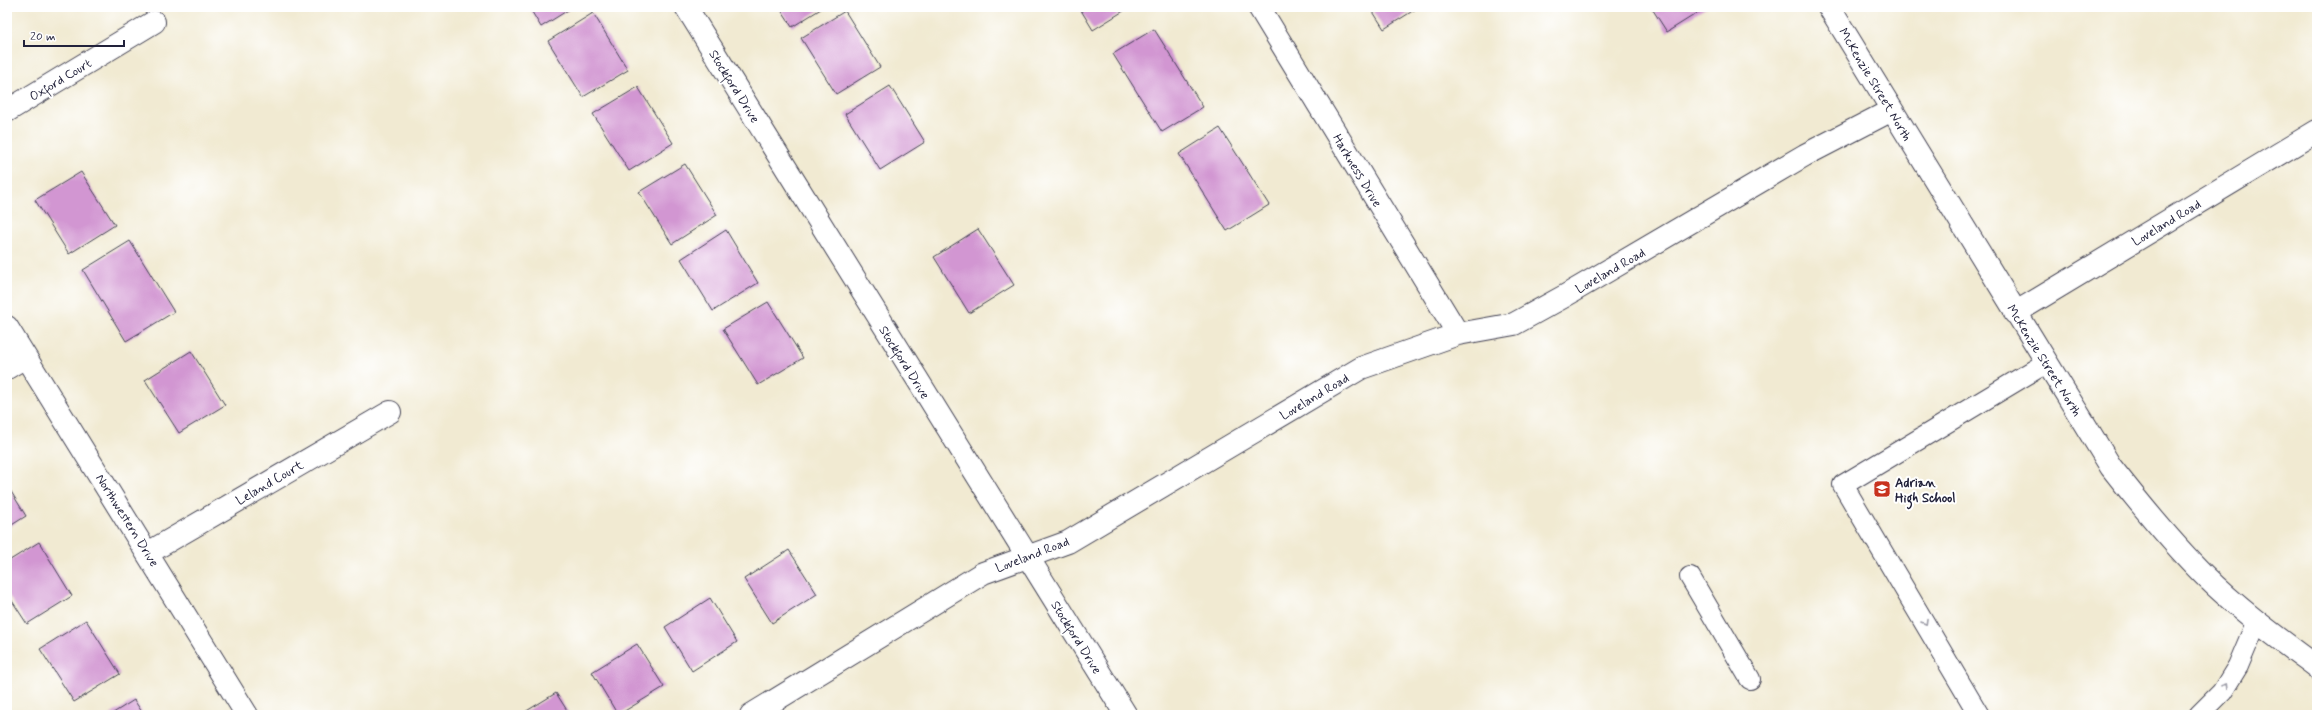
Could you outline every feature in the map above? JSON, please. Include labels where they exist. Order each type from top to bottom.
[{"type":"street","name":"Stockford Drive","points":[[686,7],[1126,715]]},
{"type":"street","name":"Harkness Drive","points":[[1258,7],[1458,334]]},
{"type":"street","name":"McKenzie Street North","points":[[1829,7],[2015,313],[2111,467],[2150,517],[2205,575],[2256,621],[2317,667]]},
{"type":"street","name":"Oxford Court","points":[[7,112],[154,22]]},
{"type":"street","name":"Loveland Road","points":[[751,715],[983,573],[1068,542],[1361,368],[1458,334],[1514,324],[1563,297],[1805,155],[1892,110]]},
{"type":"street","name":"Loveland Road","points":[[2015,313],[2317,131]]},
{"type":"street","name":"Northwestern Drive","points":[[7,327],[16,363],[148,553],[247,715]]},
{"type":"street","name":"Leland Court","points":[[148,553],[390,412]]},
{"type":"lane","points":[[1979,715],[1906,588],[1843,485],[2046,363]]},
{"type":"lane","points":[[1690,577],[1750,679]]},
{"type":"lane","points":[[2199,715],[2222,692],[2238,666],[2256,621]]},
{"type":"building","points":[[529,7],[573,7],[541,27]]},
{"type":"building","points":[[779,7],[824,7],[792,27]]},
{"type":"building","points":[[1079,7],[1130,7],[1093,30]]},
{"type":"building","points":[[1370,7],[1419,7],[1384,29]]},
{"type":"building","points":[[1651,7],[1707,7],[1667,32]]},
{"type":"building","points":[[845,11],[880,67],[836,94],[801,38]]},
{"type":"building","points":[[593,13],[628,70],[583,97],[548,41]]},
{"type":"building","points":[[1154,29],[1203,107],[1162,132],[1113,54]]},
{"type":"building","points":[[890,86],[925,142],[880,170],[845,114]]},
{"type":"building","points":[[638,87],[673,143],[629,171],[593,114]]},
{"type":"building","points":[[1220,128],[1269,205],[1227,231],[1179,154]]},
{"type":"building","points":[[685,164],[717,215],[672,244],[639,192]]},
{"type":"building","points":[[81,172],[115,225],[69,254],[35,200]]},
{"type":"building","points":[[978,229],[1014,285],[969,313],[934,257]]},
{"type":"building","points":[[726,230],[758,283],[713,311],[681,259]]},
{"type":"building","points":[[130,241],[174,312],[126,341],[83,270]]},
{"type":"building","points":[[768,302],[803,358],[758,385],[723,329]]},
{"type":"building","points":[[191,351],[225,405],[179,433],[145,380]]},
{"type":"building","points":[[7,485],[26,516],[7,528]]},
{"type":"building","points":[[39,542],[72,596],[27,624],[7,593],[7,562]]},
{"type":"building","points":[[789,550],[817,594],[772,623],[744,579]]},
{"type":"building","points":[[710,598],[737,642],[692,671],[665,627]]},
{"type":"building","points":[[86,620],[120,674],[74,702],[40,649]]},
{"type":"building","points":[[637,644],[664,687],[618,715],[592,672]]},
{"type":"building","points":[[556,693],[570,715],[520,715]]},
{"type":"building","points":[[134,700],[144,715],[110,715]]},
{"type":"place","name":"Adrian High School","points":[[1882,489]]}]
